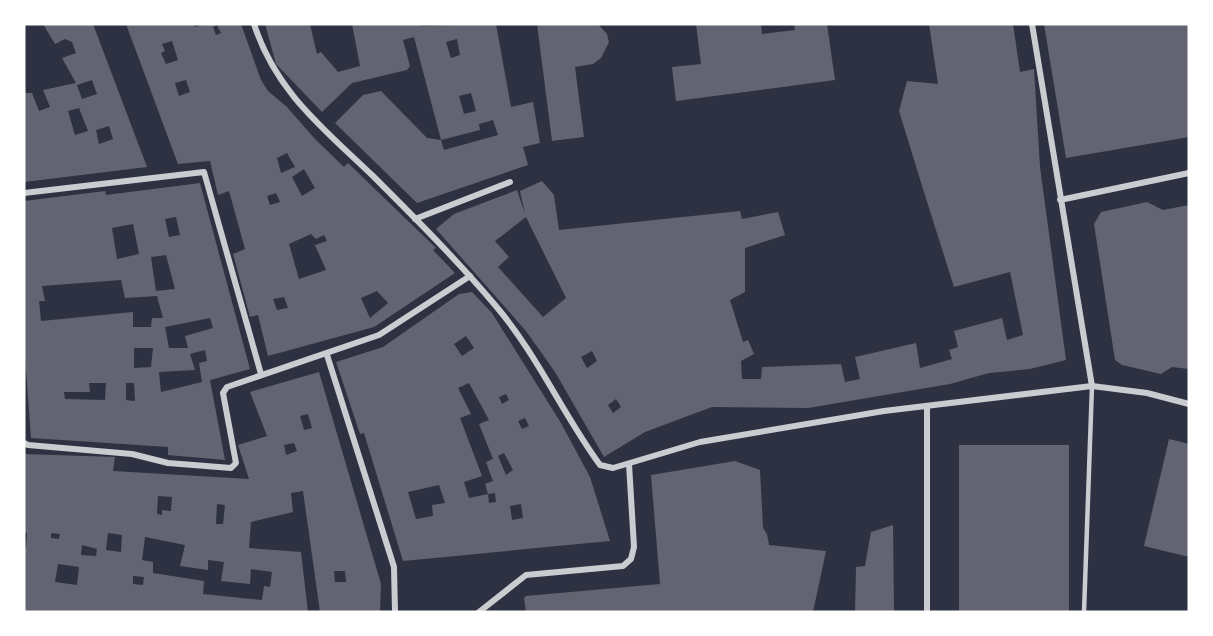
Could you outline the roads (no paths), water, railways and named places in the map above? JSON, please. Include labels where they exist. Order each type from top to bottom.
[{"type":"street","points":[[254,24],[273,71],[292,97],[415,219],[497,307],[535,359],[600,465],[613,468],[700,442],[927,406],[1092,386],[1147,393],[1189,404]]},
{"type":"street","points":[[1032,24],[1092,386]]},
{"type":"street","points":[[24,193],[204,172],[261,374]]},
{"type":"street","points":[[1060,200],[1189,173]]},
{"type":"street","points":[[415,219],[510,182]]},
{"type":"street","points":[[24,443],[28,446],[132,453],[168,463],[231,468],[236,463],[223,393],[227,387],[261,374],[327,355],[379,335],[470,276]]},
{"type":"street","points":[[327,355],[394,567],[395,612]]},
{"type":"street","points":[[927,406],[927,612]]},
{"type":"street","points":[[479,612],[526,575],[623,566],[631,559],[634,547],[629,464]]},
{"type":"lane","points":[[1084,612],[1092,386]]}]
